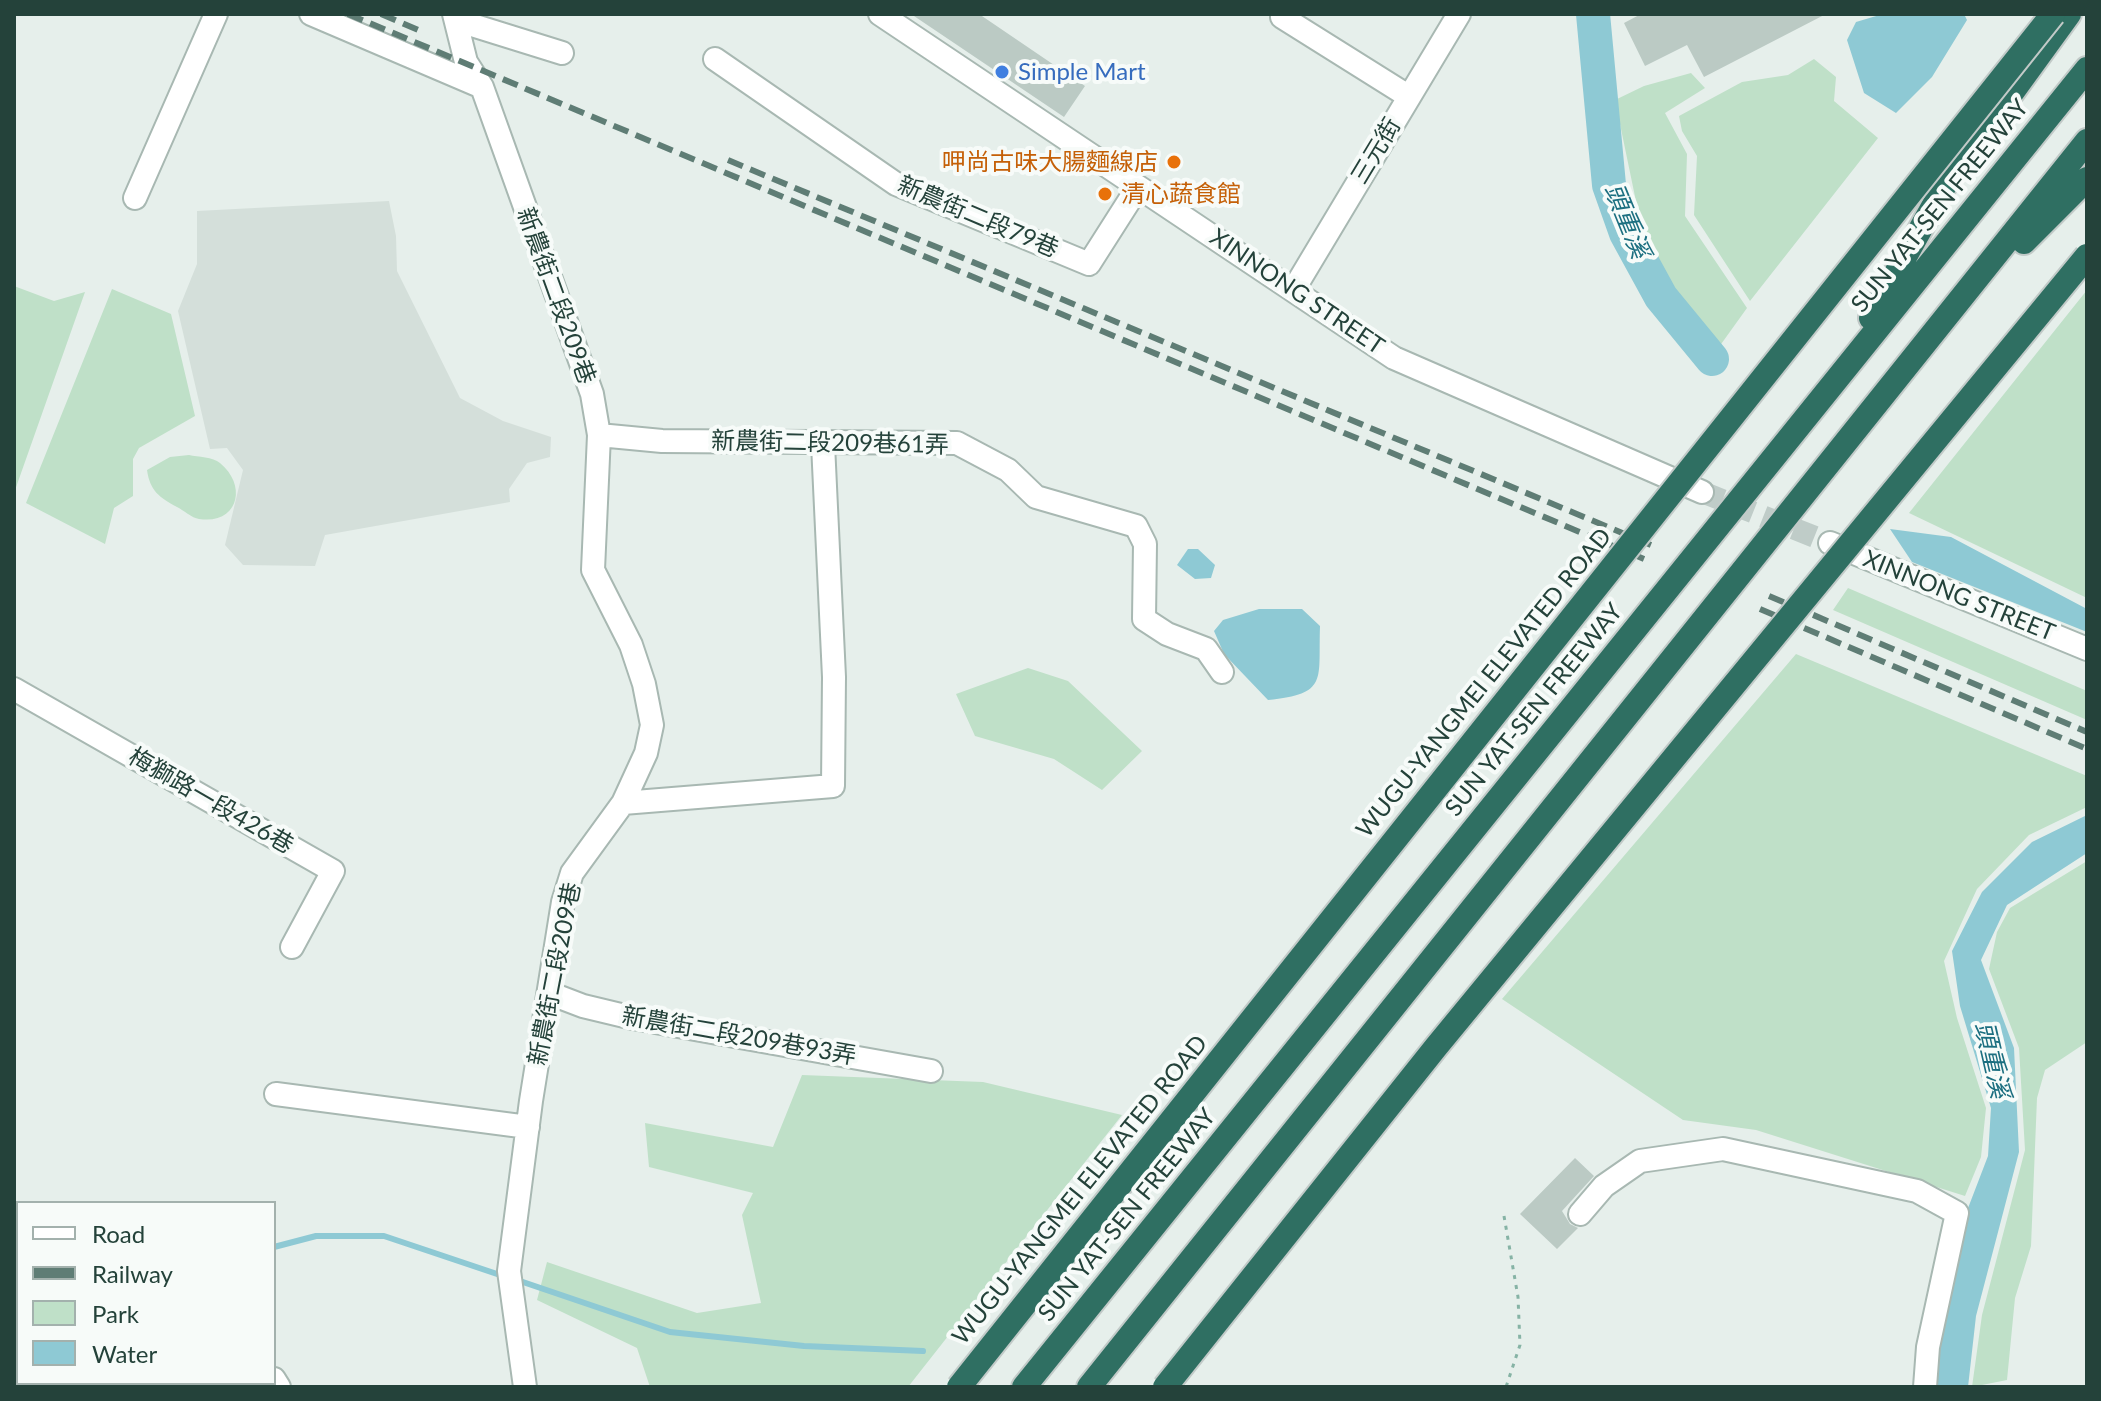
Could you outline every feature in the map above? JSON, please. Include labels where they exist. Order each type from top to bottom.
[{"type":"highway","name":"WUGU-YANGMEI ELEVATED ROAD","points":[[959,1387],[2053,14]]},
{"type":"highway","points":[[1841,373],[1945,185],[2069,14]]},
{"type":"highway","name":"SUN YAT-SEN FREEWAY","points":[[1024,1387],[2087,69]]},
{"type":"highway","points":[[1089,1387],[1949,318],[2087,141]]},
{"type":"highway","points":[[1949,318],[2087,179]]},
{"type":"highway","points":[[1165,1387],[1436,1047],[2087,256]]},
{"type":"street","points":[[135,198],[216,14]]},
{"type":"street","points":[[311,14],[482,87]]},
{"type":"street","name":"XINNONG STREET","points":[[880,14],[1394,358],[1702,492]]},
{"type":"street","points":[[1283,14],[1282,17],[1408,96]]},
{"type":"street","name":"三元街","points":[[1294,289],[1459,14]]},
{"type":"street","points":[[455,17],[562,53]]},
{"type":"street","name":"新農街二段209巷","points":[[455,17],[466,62],[482,87],[574,336],[592,394],[599,435],[593,570],[631,645],[644,684],[652,725],[646,753],[623,803],[572,873],[563,902],[528,1127],[511,1282],[525,1387]]},
{"type":"street","name":"新農街二段79巷","points":[[715,59],[896,184],[1089,264],[1138,187]]},
{"type":"street","name":"新農街二段209巷61弄","points":[[599,435],[662,441],[823,444],[882,440],[957,443],[1008,470],[1036,497],[1136,526],[1146,557],[1144,619],[1167,634],[1206,649],[1222,672]]},
{"type":"street","points":[[623,803],[833,786],[834,677],[823,444]]},
{"type":"street","name":"XINNONG STREET","points":[[1830,543],[2087,649]]},
{"type":"street","name":"梅獅路一段426巷","points":[[14,689],[333,871],[292,947]]},
{"type":"street","name":"新農街二段209巷93弄","points":[[549,993],[583,1006],[633,1018],[931,1071]]},
{"type":"street","points":[[276,1094],[528,1127]]},
{"type":"street","points":[[1580,1214],[1604,1186],[1640,1161],[1723,1149],[1917,1191],[1957,1213],[1928,1347],[1925,1387]]},
{"type":"path","points":[[1504,1216],[1518,1297],[1520,1345],[1506,1387]]},
{"type":"shaded area","points":[[389,201],[396,236],[397,271],[460,398],[503,421],[551,437],[550,457],[527,463],[509,489],[510,502],[325,535],[315,566],[243,565],[225,545],[243,470],[227,448],[210,449],[178,311],[197,264],[197,211]]},
{"type":"green space","points":[[1814,59],[1836,77],[1834,101],[1878,138],[1750,301],[1694,215],[1697,156],[1682,131],[1679,116],[1742,82],[1788,75]]},
{"type":"green space","points":[[1691,73],[1705,88],[1665,113],[1687,154],[1685,216],[1747,308],[1719,347],[1661,273],[1638,211],[1615,100],[1644,86]]},
{"type":"green space","points":[[14,286],[54,301],[85,292],[14,493]]},
{"type":"green space","points":[[112,289],[171,314],[195,416],[139,448],[133,459],[133,496],[114,508],[105,544],[26,503]]},
{"type":"green space","points":[[2087,290],[2087,598],[1909,513]]},
{"type":"green space","points":[[189,455],[217,461],[229,472],[236,492],[235,502],[223,516],[196,518],[165,500],[153,488],[147,470],[170,457]]},
{"type":"green space","points":[[1848,588],[2087,691],[2087,720],[1833,610]]},
{"type":"green space","points":[[1796,654],[2087,776],[2087,807],[2029,835],[1977,889],[1944,961],[1957,1018],[1986,1108],[1981,1157],[1965,1196],[1756,1130],[1683,1120],[1502,999]]},
{"type":"green space","points":[[1028,668],[1068,681],[1142,751],[1102,790],[1054,759],[975,736],[956,694]]},
{"type":"green space","points":[[2087,861],[2087,1042],[2045,1070],[2037,1098],[2031,1246],[2015,1298],[2007,1380],[1972,1387],[1982,1315],[2025,1150],[2019,1048],[1989,969],[1997,932],[2010,908]]},
{"type":"green space","points":[[802,1075],[983,1082],[1122,1115],[908,1387],[650,1387],[637,1348],[537,1300],[547,1262],[697,1313],[761,1303],[742,1215],[753,1193],[649,1167],[645,1123],[773,1147]]},
{"type":"water","points":[[1883,14],[1964,14],[1967,20],[1932,77],[1896,113],[1864,93],[1847,40],[1856,22]]},
{"type":"water","points":[[1890,529],[1951,537],[2087,609],[2087,632],[1912,562]]},
{"type":"water","points":[[1188,549],[1198,549],[1215,565],[1211,578],[1195,579],[1177,565]]},
{"type":"water","points":[[1259,609],[1302,609],[1320,626],[1319,672],[1311,688],[1302,694],[1268,700],[1224,654],[1214,631],[1223,620]]},
{"type":"water","points":[[2087,815],[2087,853],[2007,905],[1981,960],[2014,1048],[2019,1152],[1976,1316],[1968,1387],[1933,1387],[1935,1352],[1965,1216],[1988,1156],[1991,1108],[1960,1006],[1952,951],[1982,892],[2032,842]]},
{"type":"building","points":[[911,14],[979,14],[1085,86],[1064,117]]},
{"type":"building","points":[[1641,14],[1826,14],[1704,77],[1687,45],[1645,66],[1624,23]]},
{"type":"building","points":[[1575,1158],[1594,1176],[1562,1211],[1570,1224],[1578,1228],[1557,1249],[1520,1214]]},
{"type":"waterway","name":"頭重溪","points":[[1593,14],[1609,185],[1626,233],[1661,297],[1712,359]]},
{"type":"waterway","points":[[276,1246],[316,1236],[384,1236],[506,1277]]},
{"type":"waterway","points":[[517,1280],[670,1332],[804,1346],[923,1351]]},
{"type":"tunnel","points":[[1702,492],[1830,543]]},
{"type":"railway","points":[[348,14],[1644,559]]},
{"type":"railway","points":[[381,14],[425,33]]},
{"type":"railway","points":[[728,160],[1651,545]]},
{"type":"railway","points":[[1769,596],[2087,732]]},
{"type":"railway","points":[[1760,609],[2087,749]]},
{"type":"place","name":"Simple Mart","points":[[1002,72]]},
{"type":"place","name":"呷尚古味大腸麵線店","points":[[1174,162]]},
{"type":"place","name":"清心蔬食館","points":[[1105,194]]}]
